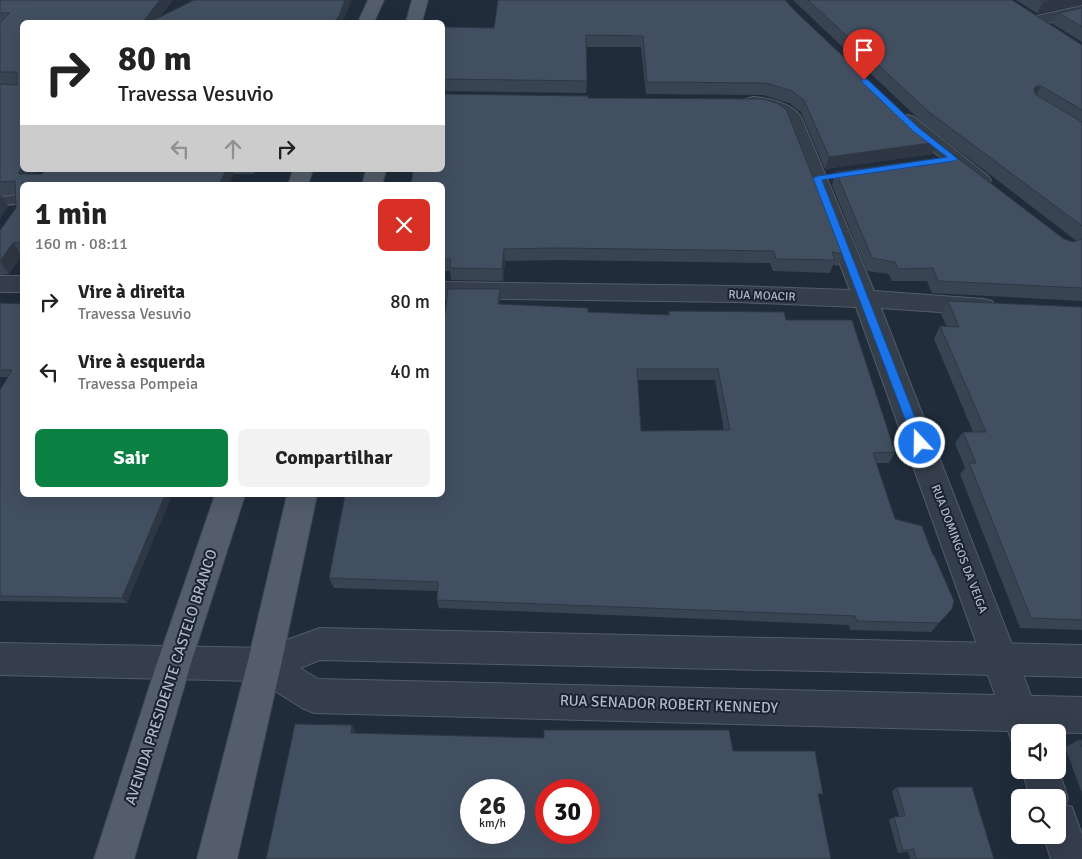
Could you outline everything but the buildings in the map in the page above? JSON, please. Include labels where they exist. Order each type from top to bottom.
[{"type":"main road","points":[[367,20],[376,0]]},
{"type":"main road","points":[[415,20],[420,0]]},
{"type":"main road","name":"AVENIDA PRESIDENTE CASTELO BRANCO","points":[[114,859],[174,663],[230,497]]},
{"type":"main road","points":[[217,859],[264,665],[302,497]]},
{"type":"street","points":[[1017,10],[1050,31]]},
{"type":"street","points":[[1033,21],[1082,11]]},
{"type":"street","name":"RUA DOMINGOS DA VEIGA","points":[[734,103],[763,103],[781,108],[792,117],[827,177],[865,299],[1023,723]]},
{"type":"street","points":[[895,110],[916,129],[998,193]]},
{"type":"street","points":[[924,163],[954,159]]},
{"type":"street","points":[[0,284],[20,284]]},
{"type":"street","name":"RUA MOACIR","points":[[445,290],[737,294],[865,299],[1004,308]]},
{"type":"street","points":[[0,658],[264,665],[320,644],[1082,661]]},
{"type":"street","name":"RUA SENADOR ROBERT KENNEDY","points":[[264,665],[314,696],[1023,723],[1082,715]]},
{"type":"street","points":[[1066,844],[1071,859]]},
{"type":"lane","points":[[0,201],[20,200]]},
{"type":"route","points":[[864,80],[916,129],[954,159],[818,178],[920,443]]}]
